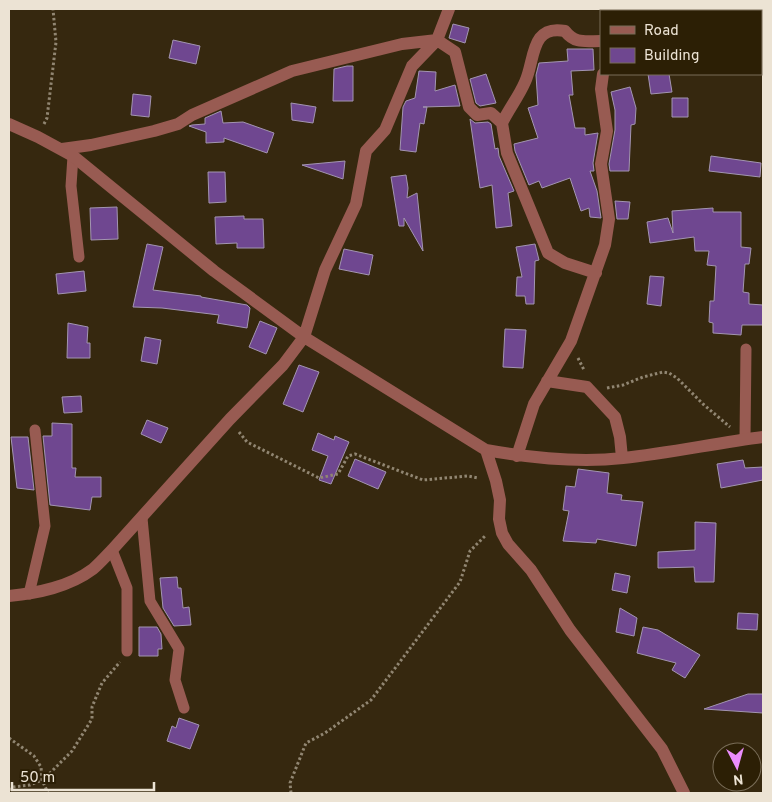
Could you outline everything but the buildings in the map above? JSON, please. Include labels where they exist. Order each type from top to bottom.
[{"type":"street","points":[[9,596],[29,594],[67,584],[92,569],[142,518],[230,419],[283,365],[304,337],[325,270],[356,204],[366,150],[385,130],[412,66],[437,40],[450,9]]},
{"type":"street","points":[[502,123],[526,80],[533,52],[542,34],[554,29],[564,30],[571,39],[583,42],[600,41]]},
{"type":"street","points":[[67,152],[178,124],[192,115],[292,70],[402,44],[437,40],[455,52],[469,107],[477,115],[491,113],[502,123],[507,153],[548,253],[565,263],[596,273]]},
{"type":"street","points":[[517,456],[534,404],[571,341],[605,245],[609,219],[600,164],[607,130],[601,89],[603,75]]},
{"type":"street","points":[[9,124],[67,152],[214,271],[304,337],[486,450],[517,456],[581,460],[622,458],[763,437]]},
{"type":"street","points":[[547,381],[587,387],[615,418],[620,437],[622,458]]},
{"type":"street","points":[[486,450],[500,500],[499,519],[502,533],[508,544],[531,570],[570,630],[662,750],[684,793]]},
{"type":"lane","points":[[67,152],[79,257]]},
{"type":"lane","points":[[745,439],[746,349]]},
{"type":"lane","points":[[29,594],[45,526],[35,430]]},
{"type":"lane","points":[[142,518],[150,601],[179,649],[175,680],[184,708]]},
{"type":"lane","points":[[112,550],[127,588],[127,651]]},
{"type":"path","points":[[38,137],[47,118],[56,42],[53,9]]},
{"type":"path","points":[[571,341],[586,375]]},
{"type":"path","points":[[602,386],[607,388],[624,385],[643,377],[663,372],[670,374],[677,378],[703,404],[745,439]]},
{"type":"path","points":[[230,419],[247,442],[319,478],[338,474],[348,456],[355,454],[422,480],[468,476],[496,481]]},
{"type":"path","points":[[291,793],[290,782],[306,743],[325,733],[372,700],[460,582],[470,551],[499,519]]},
{"type":"path","points":[[9,790],[13,787],[30,785],[42,780],[72,751],[92,719],[92,707],[102,683],[117,667],[127,651]]},
{"type":"path","points":[[9,738],[34,756],[41,767],[42,780],[48,793]]}]
